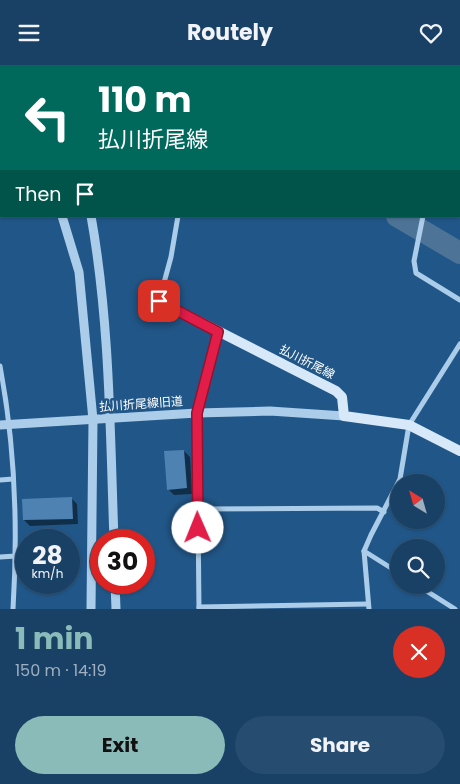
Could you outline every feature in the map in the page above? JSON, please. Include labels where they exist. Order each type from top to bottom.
[{"type":"main road","name":"払川折尾線","points":[[159,301],[336,391],[342,397],[344,416]]},
{"type":"main road","points":[[344,416],[409,425],[460,451]]},
{"type":"street","points":[[62,217],[79,272],[93,420],[90,609]]},
{"type":"street","points":[[91,217],[100,265],[110,419],[114,529]]},
{"type":"street","points":[[159,301],[171,257],[178,217]]},
{"type":"street","points":[[423,217],[414,261],[416,273],[460,301]]},
{"type":"street","points":[[218,332],[197,413],[199,608],[368,607],[364,551],[400,479],[409,425],[460,344]]},
{"type":"street","points":[[0,366],[4,425],[13,479],[15,530]]},
{"type":"street","name":"払川折尾線旧道","points":[[4,425],[197,413],[270,411],[344,416]]},
{"type":"street","points":[[0,480],[13,479]]},
{"type":"street","points":[[197,509],[377,508],[384,512]]},
{"type":"street","points":[[364,551],[390,567]]},
{"type":"street","points":[[0,557],[15,556]]},
{"type":"street","points":[[13,609],[15,574]]},
{"type":"street","points":[[115,594],[116,609]]},
{"type":"street","points":[[431,594],[455,609]]},
{"type":"building","points":[[184,450],[187,488],[167,490],[164,451]]},
{"type":"building","points":[[72,497],[73,519],[23,520],[22,499]]},
{"type":"waterway","points":[[399,217],[460,253]]},
{"type":"route","points":[[159,301],[218,332],[197,413],[198,528]]}]
